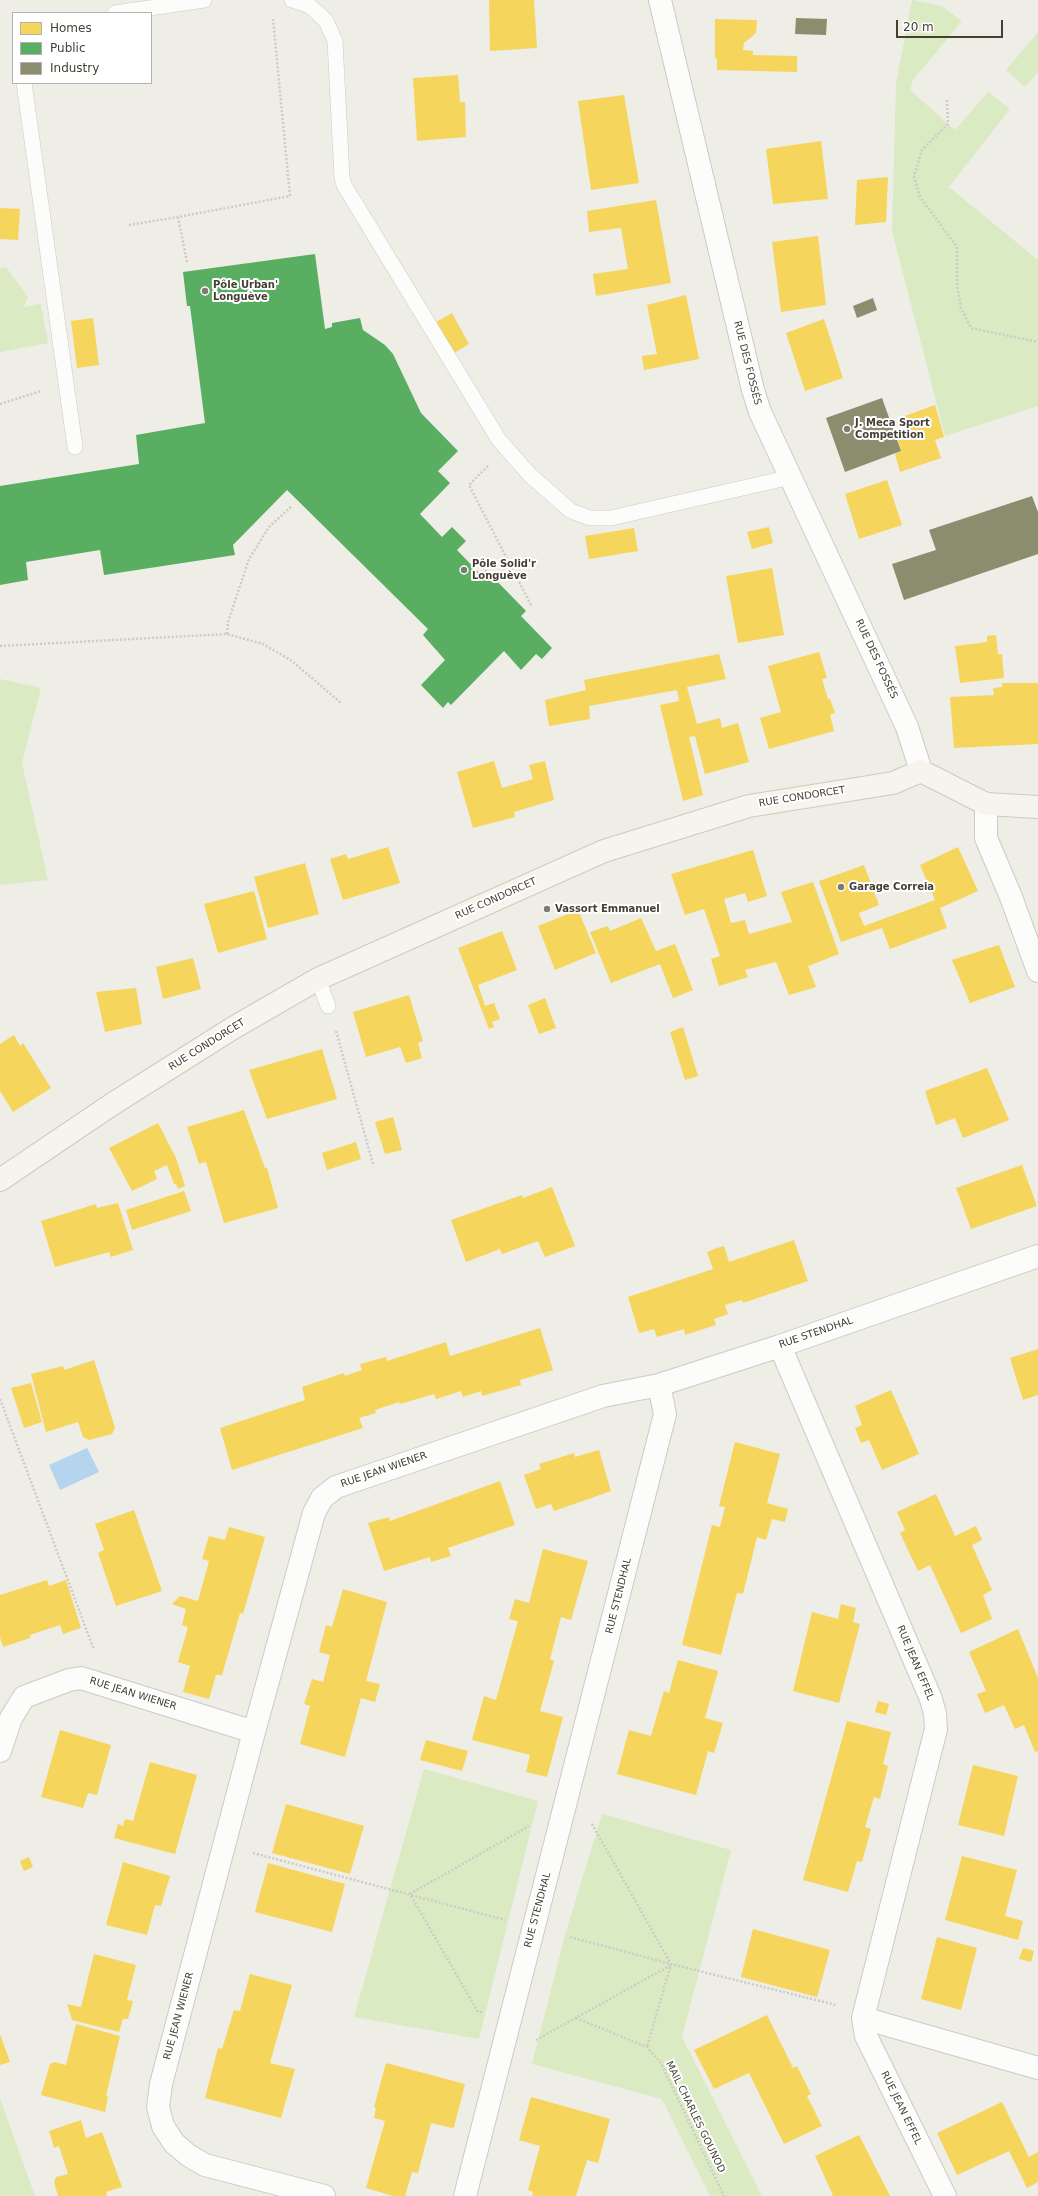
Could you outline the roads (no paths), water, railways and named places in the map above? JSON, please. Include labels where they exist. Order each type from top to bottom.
[{"type":"street","name":"RUE DES FOSSÉS","points":[[660,0],[753,390],[760,412],[907,728],[921,771]]},
{"type":"street","points":[[921,771],[986,804],[1038,807]]},
{"type":"street","name":"RUE CONDORCET","points":[[0,1180],[111,1104],[233,1028],[318,979],[604,851],[749,806],[893,782],[921,771]]},
{"type":"street","points":[[986,804],[986,838],[1011,897],[1038,970]]},
{"type":"street","name":"RUE STENDHAL","points":[[465,2196],[665,1414],[659,1384],[780,1346],[1038,1256]]},
{"type":"street","name":"RUE JEAN EFFEL","points":[[780,1346],[931,1699],[935,1714],[936,1729],[864,2018],[866,2036],[945,2196]]},
{"type":"street","name":"RUE JEAN WIENER","points":[[324,2196],[205,2165],[188,2155],[174,2143],[162,2126],[158,2107],[161,2084],[254,1732],[314,1513],[322,1498],[336,1487],[603,1396],[659,1384]]},
{"type":"street","name":"RUE JEAN WIENER","points":[[0,1751],[11,1718],[24,1697],[69,1680],[81,1678],[254,1732]]},
{"type":"street","points":[[864,2018],[1038,2068]]},
{"type":"lane","points":[[122,12],[204,0]]},
{"type":"lane","points":[[292,0],[311,3],[326,21],[335,41],[342,178],[344,185],[499,440],[531,476],[571,511],[590,518],[611,518],[790,476]]},
{"type":"lane","points":[[24,84],[75,447]]},
{"type":"lane","points":[[318,979],[328,1006]]},
{"type":"water","points":[[87,1448],[99,1472],[60,1490],[49,1465]]},
{"type":"place","name":"Pôle Urban' Longuève","points":[[205,291]]},
{"type":"place","name":"J. Meca Sport Competition","points":[[847,429]]},
{"type":"place","name":"Pôle Solid'r Longuève","points":[[464,570]]},
{"type":"place","name":"Garage Correia","points":[[841,887]]},
{"type":"place","name":"Vassort Emmanuel","points":[[547,909]]}]
